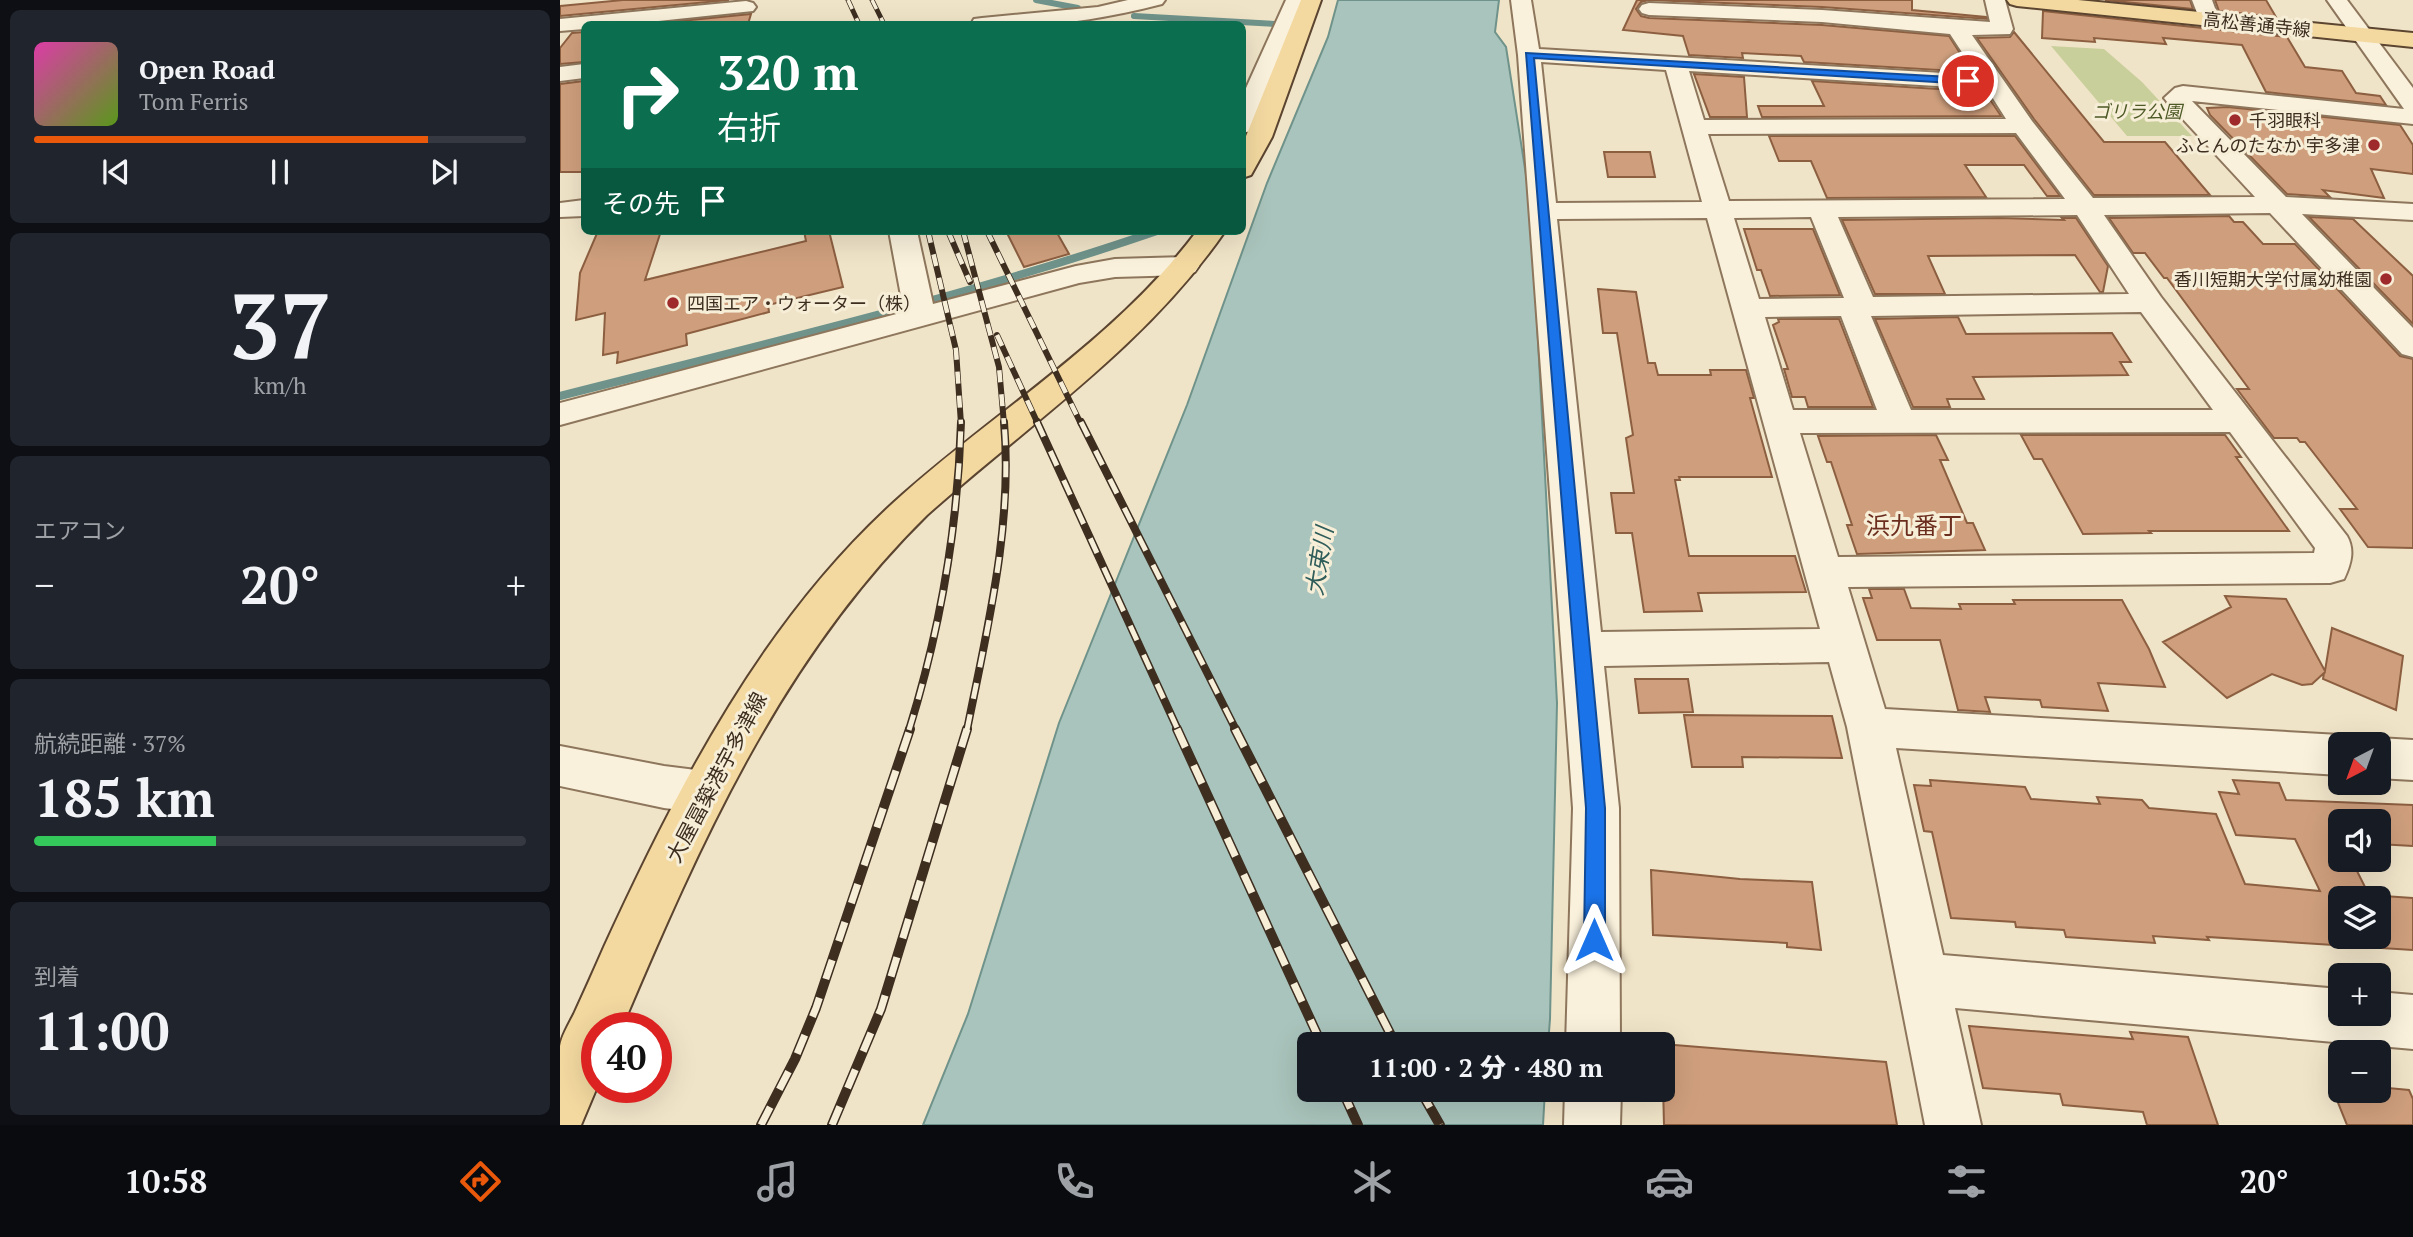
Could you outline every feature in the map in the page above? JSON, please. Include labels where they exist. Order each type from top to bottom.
[{"type":"main road","points":[[1248,133],[1284,76],[1311,0]]},
{"type":"main road","name":"高松善通寺線","points":[[2017,0],[2205,10],[2362,35],[2413,40]]},
{"type":"main road","name":"大屋冨築港宇多津線","points":[[560,1107],[704,792],[747,712],[798,637],[884,535],[928,493],[1075,374],[1123,331],[1185,266],[1208,235]]},
{"type":"street","points":[[1036,21],[1098,13],[1155,0]]},
{"type":"street","points":[[1248,133],[1296,0]]},
{"type":"street","points":[[1521,0],[1530,55],[1595,808],[1593,1032]]},
{"type":"street","points":[[1957,28],[1942,32],[1894,33],[1731,22],[1713,25],[1654,22],[1647,4],[1957,28],[2002,29],[1995,0]]},
{"type":"street","points":[[2336,0],[2413,104]]},
{"type":"street","points":[[598,21],[746,7]]},
{"type":"street","points":[[560,25],[581,23]]},
{"type":"street","points":[[1825,572],[2330,568],[2334,546],[2150,303],[2085,206],[2023,126],[1957,28]]},
{"type":"street","points":[[1530,55],[1994,83]]},
{"type":"street","points":[[1675,63],[1696,127],[1717,209],[1869,727],[1953,1125]]},
{"type":"street","points":[[560,74],[581,71]]},
{"type":"street","points":[[2413,117],[2183,93],[2176,98],[2413,347]]},
{"type":"street","points":[[1696,127],[2023,126]]},
{"type":"street","points":[[1543,211],[2276,205],[2413,212]]},
{"type":"street","points":[[1821,208],[1899,422]]},
{"type":"street","points":[[904,235],[920,310]]},
{"type":"street","points":[[560,414],[920,310],[1102,270],[1185,266]]},
{"type":"street","points":[[1748,308],[2150,303]]},
{"type":"street","points":[[1781,422],[2238,421]]},
{"type":"street","points":[[1582,649],[1846,645]]},
{"type":"street","points":[[1869,727],[2328,754]]},
{"type":"street","points":[[2391,759],[2413,760]]},
{"type":"street","points":[[560,766],[664,787],[704,792]]},
{"type":"street","points":[[1922,979],[2413,1022]]},
{"type":"street","points":[[1592,1125],[1593,1102]]},
{"type":"green space","name":"ゴリラ公園","points":[[2051,46],[2104,49],[2142,82],[2192,136],[2127,136]]},
{"type":"water","name":"大束川","points":[[1338,0],[1499,0],[1495,32],[1506,47],[1531,207],[1557,703],[1550,1019],[1549,1032],[1297,1032],[1297,1102],[1544,1102],[1543,1125],[923,1125],[968,1014],[1059,723],[1187,405],[1267,183],[1328,37]]},
{"type":"building","points":[[623,0],[729,0],[560,16],[560,6]]},
{"type":"building","points":[[1637,0],[1649,0],[1641,2],[1636,9],[1641,16],[1649,18],[1822,25],[1949,36],[1972,72],[1804,62],[1801,56],[1742,53],[1743,58],[1689,55],[1683,36],[1623,30]]},
{"type":"building","points":[[1649,0],[1912,0],[1912,10],[1987,19],[1822,7]]},
{"type":"building","points":[[2105,0],[2190,0],[2193,9]]},
{"type":"building","points":[[2215,0],[2266,0],[2276,17],[2219,11]]},
{"type":"building","points":[[2043,11],[2287,37],[2305,67],[2342,71],[2356,93],[2380,96],[2386,105],[2266,92],[2242,45],[2163,38],[2166,44],[2094,38],[2095,42],[2042,38]]},
{"type":"building","points":[[751,14],[749,21],[680,21]]},
{"type":"building","points":[[581,32],[581,62],[560,64],[560,48],[572,33]]},
{"type":"building","points":[[2014,32],[2104,142],[2165,142],[2210,195],[2094,195],[2034,119],[1977,38],[2010,37]]},
{"type":"building","points":[[1694,74],[1744,77],[1747,117],[1710,117]]},
{"type":"building","points":[[581,81],[581,172],[560,172],[560,84]]},
{"type":"building","points":[[1812,81],[1985,92],[2001,116],[1762,117],[1758,106],[1824,106]]},
{"type":"building","points":[[2228,107],[2400,125],[2413,145],[2413,174],[2371,169],[2384,198],[2323,190],[2330,197],[2287,194],[2210,115],[2207,108]]},
{"type":"building","points":[[1769,136],[2015,136],[2060,196],[2047,196],[2024,165],[1965,165],[1986,197],[1827,198],[1811,161],[1779,161]]},
{"type":"building","points":[[1604,152],[1650,152],[1655,177],[1608,177]]},
{"type":"building","points":[[2229,216],[2234,222],[2243,222],[2263,244],[2295,244],[2400,356],[2413,359],[2413,548],[2368,547],[2340,509],[2357,509],[2305,442],[2300,442],[2297,438],[2274,438],[2237,389],[2249,389],[2167,278],[2164,278],[2145,253],[2133,253],[2109,218]]},
{"type":"building","points":[[2309,217],[2353,219],[2413,276],[2413,324]]},
{"type":"building","points":[[2076,218],[2108,266],[2103,292],[2100,292],[2075,255],[1928,256],[1945,294],[1875,294],[1842,220]]},
{"type":"building","points":[[1744,229],[1813,229],[1840,295],[1770,296],[1761,270],[1757,270]]},
{"type":"building","name":"四国エア・ウォーター（株）","points":[[596,235],[660,235],[645,280],[806,241],[805,235],[830,235],[843,287],[768,305],[769,312],[686,334],[687,345],[617,363],[618,352],[603,355],[605,313],[576,320],[580,273]]},
{"type":"building","points":[[1008,235],[1058,235],[1069,254],[1024,267]]},
{"type":"building","points":[[1598,289],[1636,292],[1648,363],[1655,363],[1658,375],[1711,375],[1710,370],[1746,370],[1754,398],[1750,398],[1772,477],[1679,477],[1680,480],[1675,480],[1689,556],[1795,556],[1806,592],[1698,593],[1702,611],[1644,612],[1632,533],[1616,533],[1611,493],[1634,493],[1626,438],[1633,435],[1617,333],[1603,333]]},
{"type":"building","points":[[1958,317],[1966,334],[2112,333],[2131,362],[2120,362],[2128,375],[1973,377],[1984,399],[1947,399],[1950,407],[1913,407],[1875,319]]},
{"type":"building","points":[[1778,319],[1839,319],[1873,407],[1808,407],[1805,397],[1792,397],[1784,369],[1788,369],[1773,325],[1779,322]]},
{"type":"building","points":[[1936,435],[1948,460],[1940,460],[1967,523],[1973,523],[1985,550],[1857,554],[1847,525],[1852,525],[1831,462],[1827,462],[1818,436]]},
{"type":"building","points":[[2021,435],[2225,435],[2241,457],[2236,457],[2289,531],[2083,534],[2042,459],[2034,459]]},
{"type":"building","points":[[1869,589],[1904,589],[1911,608],[1961,609],[1959,604],[2015,604],[2013,600],[2122,600],[2149,649],[2165,687],[2098,683],[2108,711],[2042,707],[2040,700],[1985,697],[1990,712],[1958,710],[1940,640],[1877,640],[1863,598],[1872,598]]},
{"type":"building","points":[[2225,596],[2286,599],[2325,671],[2332,628],[2403,656],[2396,710],[2323,679],[2324,673],[2312,684],[2302,685],[2272,674],[2227,698],[2163,642],[2231,607]]},
{"type":"building","points":[[1635,679],[1688,679],[1693,712],[1639,713]]},
{"type":"building","points":[[1684,715],[1832,716],[1842,758],[1742,757],[1743,767],[1692,767]]},
{"type":"building","points":[[1930,780],[2025,787],[2031,799],[2100,804],[2097,797],[2142,800],[2149,808],[2216,814],[2245,884],[2320,891],[2295,839],[2236,835],[2219,792],[2239,794],[2233,780],[2279,783],[2286,800],[2413,805],[2413,846],[2391,845],[2391,809],[2328,809],[2328,872],[2358,872],[2364,886],[2328,886],[2328,945],[2207,937],[2209,940],[2153,936],[2155,943],[2066,937],[2064,930],[2016,927],[2015,922],[1951,918],[1932,832],[1924,831],[1914,785],[1931,786]]},
{"type":"building","points":[[1651,870],[1740,879],[1812,882],[1821,950],[1787,947],[1787,943],[1653,935]]},
{"type":"building","points":[[2391,896],[2413,898],[2413,950],[2391,949]]},
{"type":"building","points":[[1969,1026],[2133,1039],[2130,1032],[2188,1037],[2218,1125],[2147,1125],[2143,1112],[2063,1105],[2060,1094],[1983,1088]]},
{"type":"building","points":[[1675,1045],[1886,1062],[1897,1125],[1664,1125],[1663,1102],[1675,1102]]},
{"type":"building","points":[[2391,1088],[2409,1090],[2413,1099],[2413,1125],[2347,1125],[2338,1103],[2391,1103]]},
{"type":"waterway","points":[[1036,0],[1078,8]]},
{"type":"waterway","points":[[1134,16],[1222,21]]},
{"type":"waterway","points":[[1246,22],[1275,24]]},
{"type":"waterway","points":[[560,396],[935,299],[1145,235]]},
{"type":"railway","points":[[848,0],[858,21]]},
{"type":"railway","points":[[872,0],[882,21]]},
{"type":"railway","points":[[929,235],[956,350],[961,423]]},
{"type":"railway","points":[[950,235],[970,282]]},
{"type":"railway","points":[[964,235],[999,367],[1004,424]]},
{"type":"railway","points":[[989,235],[1081,424]]},
{"type":"railway","points":[[997,335],[1038,424]]},
{"type":"railway","points":[[967,730],[1002,539],[1006,461],[1004,422]]},
{"type":"railway","points":[[1037,422],[1178,730]]},
{"type":"railway","points":[[1081,422],[1236,730]]},
{"type":"railway","points":[[909,730],[930,654],[946,578],[956,500],[961,423]]},
{"type":"railway","points":[[761,1125],[795,1059],[816,1008],[910,729]]},
{"type":"railway","points":[[832,1125],[881,1009],[967,729]]},
{"type":"railway","points":[[1177,729],[1316,1032]]},
{"type":"railway","points":[[1235,729],[1389,1032]]},
{"type":"railway","points":[[1347,1102],[1358,1125]]},
{"type":"railway","points":[[1427,1102],[1440,1125]]},
{"type":"place","name":"千羽眼科","points":[[2235,120]]},
{"type":"place","name":"ふとんのたなか 宇多津","points":[[2374,145]]},
{"type":"place","name":"香川短期大学付属幼稚園","points":[[2386,279]]},
{"type":"place","name":"四国エア・ウォーター（株）","points":[[673,303]]},
{"type":"district","name":"浜九番丁","points":[[1914,525]]},
{"type":"route","points":[[1594,940],[1595,808],[1530,55],[1968,81]]}]
